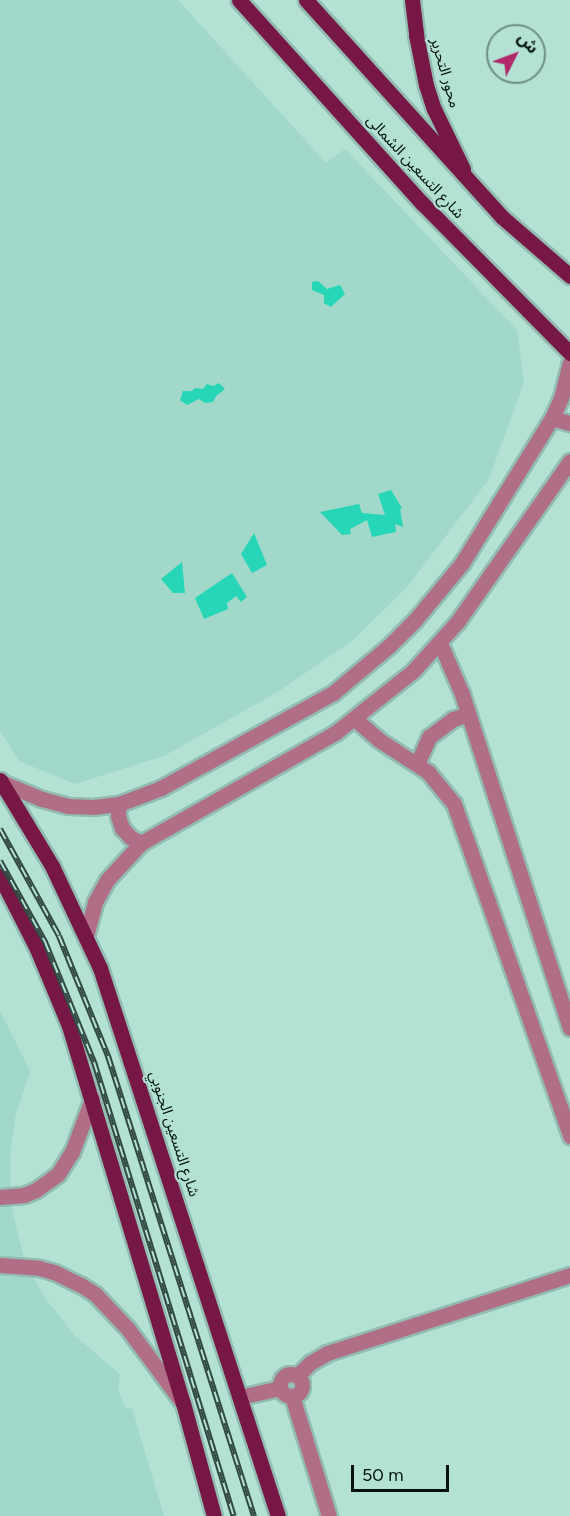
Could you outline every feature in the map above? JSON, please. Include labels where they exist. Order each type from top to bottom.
[{"type":"main road","name":"شارع التسعين الشمالى","points":[[238,0],[422,203],[570,353]]},
{"type":"main road","name":"شارع التسعين الشمالى","points":[[306,0],[471,185],[536,249],[570,276]]},
{"type":"main road","name":"محور التحرير","points":[[412,0],[417,44],[426,85],[434,109],[471,185]]},
{"type":"main road","name":"شارع التسعين الجنوبي","points":[[1,782],[52,866],[100,968],[278,1516]]},
{"type":"main road","points":[[0,876],[54,987],[92,1099],[183,1403],[214,1516]]},
{"type":"street","points":[[1,782],[68,806],[93,807],[119,804],[161,788],[333,693],[389,646],[422,613],[462,562],[552,418],[561,398],[570,363]]},
{"type":"street","points":[[552,418],[570,423]]},
{"type":"street","points":[[86,936],[95,902],[107,880],[141,843],[298,756],[355,719],[405,678],[440,644],[570,462]]},
{"type":"street","points":[[440,644],[456,677],[570,1028]]},
{"type":"street","points":[[417,764],[429,737],[453,719],[468,714]]},
{"type":"street","points":[[355,719],[379,740],[417,764],[438,782],[461,818],[570,1136]]},
{"type":"street","points":[[119,804],[118,816],[122,828],[130,837],[141,843]]},
{"type":"street","points":[[0,1197],[24,1195],[36,1190],[58,1174],[72,1152],[92,1099]]},
{"type":"street","points":[[0,1265],[54,1272],[95,1294],[128,1329],[183,1403]]},
{"type":"street","points":[[240,1397],[302,1388],[297,1376],[310,1363],[327,1353],[570,1275]]},
{"type":"street","points":[[286,1392],[329,1516]]},
{"type":"shaded area","points":[[0,0],[178,0],[326,163],[345,149],[517,330],[524,382],[489,479],[408,586],[352,641],[279,691],[166,755],[75,784],[19,761],[0,731]]},
{"type":"shaded area","points":[[318,281],[327,289],[340,285],[345,294],[331,307],[324,303],[324,295],[312,290],[312,282]]},
{"type":"shaded area","points":[[219,383],[225,389],[216,396],[213,402],[205,403],[199,399],[187,405],[180,400],[183,391],[203,389],[207,384],[213,386]]},
{"type":"shaded area","points":[[391,490],[402,508],[400,509],[403,527],[395,524],[396,532],[372,537],[367,520],[350,529],[351,534],[342,535],[320,512],[359,504],[362,513],[385,515],[378,494]]},
{"type":"shaded area","points":[[254,533],[267,565],[252,573],[241,554]]},
{"type":"shaded area","points":[[182,562],[185,593],[173,593],[161,579]]},
{"type":"shaded area","points":[[232,573],[247,597],[241,602],[236,596],[227,603],[228,609],[204,619],[195,598]]},
{"type":"shaded area","points":[[0,1011],[30,1071],[15,1117],[10,1158],[11,1204],[24,1259],[23,1267],[32,1275],[46,1299],[75,1336],[120,1374],[118,1389],[126,1409],[132,1408],[164,1516],[0,1516]]},
{"type":"railway","points":[[0,829],[59,936],[108,1056],[254,1516]]},
{"type":"railway","points":[[0,861],[45,942],[94,1062],[234,1516]]}]
